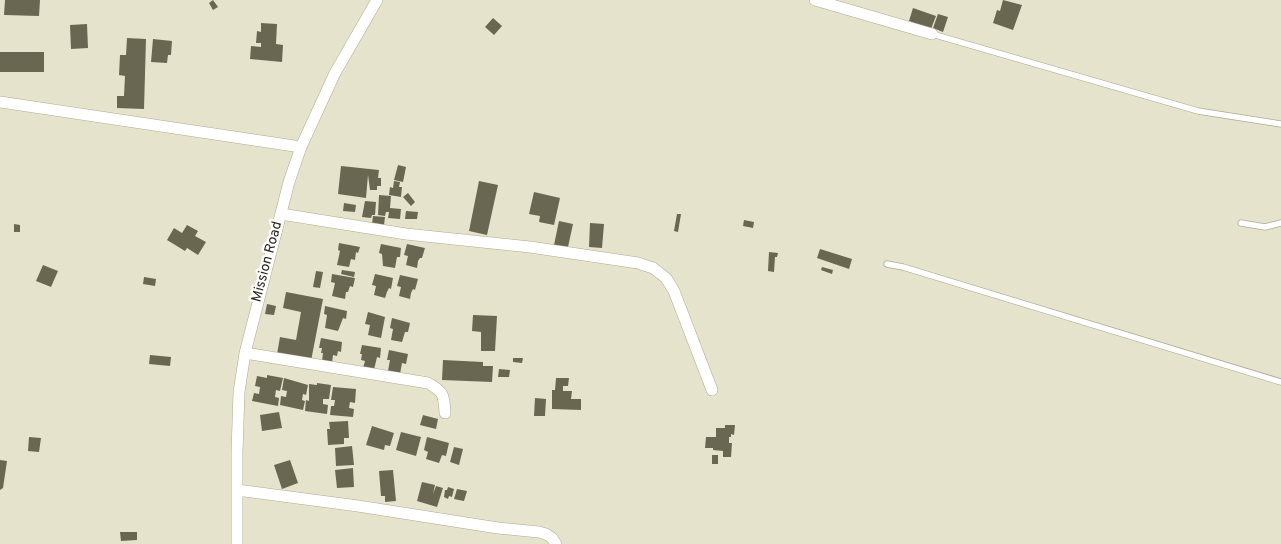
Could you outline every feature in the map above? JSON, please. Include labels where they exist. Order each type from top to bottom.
[{"type":"street","name":"Mission Road","points":[[237,544],[239,392],[244,353],[300,147],[335,73],[377,0]]},
{"type":"street","points":[[815,0],[932,34]]},
{"type":"street","points":[[0,102],[148,126],[300,147]]},
{"type":"street","points":[[281,214],[406,234],[595,256],[638,263],[653,268],[666,278],[674,291],[712,390]]},
{"type":"street","points":[[244,353],[428,383],[438,389],[444,396],[445,413]]},
{"type":"street","points":[[237,490],[498,528],[539,532],[552,538],[556,544]]},
{"type":"lane","points":[[932,34],[1198,111],[1281,124]]},
{"type":"lane","points":[[1241,223],[1265,227],[1281,223]]},
{"type":"lane","points":[[887,264],[903,267],[1281,382]]},
{"type":"building","points":[[5,0],[40,0],[39,16],[4,15]]},
{"type":"building","points":[[213,0],[218,7],[213,10],[209,3]]},
{"type":"building","points":[[1003,0],[1022,5],[1013,30],[993,23],[997,10],[1000,11]]},
{"type":"building","points":[[913,8],[936,16],[931,29],[909,21]]},
{"type":"building","points":[[938,14],[948,17],[943,32],[933,28]]},
{"type":"building","points":[[493,18],[502,26],[494,35],[485,27]]},
{"type":"building","points":[[261,23],[277,24],[276,44],[283,45],[282,62],[250,59],[251,46],[261,47],[261,43],[256,43],[257,31],[261,32]]},
{"type":"building","points":[[87,24],[88,48],[71,49],[70,25]]},
{"type":"building","points":[[127,38],[146,39],[144,109],[117,108],[117,96],[124,96],[125,76],[119,75],[120,55],[126,55]]},
{"type":"building","points":[[153,39],[172,41],[171,55],[168,55],[167,63],[151,62]]},
{"type":"building","points":[[0,52],[44,52],[44,72],[0,72]]},
{"type":"building","points":[[398,165],[406,167],[403,182],[394,180]]},
{"type":"building","points":[[341,166],[379,170],[378,178],[381,178],[381,186],[377,186],[377,190],[370,190],[368,175],[366,198],[338,194]]},
{"type":"building","points":[[394,181],[400,182],[399,187],[402,187],[401,197],[389,195],[390,187],[393,188]]},
{"type":"building","points":[[479,181],[498,185],[487,235],[469,231]]},
{"type":"building","points":[[534,192],[560,198],[554,225],[539,222],[540,216],[529,214]]},
{"type":"building","points":[[408,193],[415,202],[411,206],[403,197]]},
{"type":"building","points":[[379,195],[391,196],[390,208],[401,209],[400,219],[388,218],[389,212],[386,212],[385,216],[378,215]]},
{"type":"building","points":[[365,201],[376,202],[375,215],[372,215],[371,218],[362,217]]},
{"type":"building","points":[[344,203],[356,205],[355,212],[343,211]]},
{"type":"building","points":[[406,211],[418,212],[417,219],[405,219]]},
{"type":"building","points":[[677,214],[681,214],[678,232],[674,231]]},
{"type":"building","points":[[373,216],[385,217],[384,225],[372,224]]},
{"type":"building","points":[[744,220],[754,222],[753,228],[743,226]]},
{"type":"building","points":[[559,221],[573,224],[568,247],[554,245]]},
{"type":"building","points":[[590,223],[604,224],[602,248],[589,247]]},
{"type":"building","points":[[14,224],[20,225],[20,232],[14,232]]},
{"type":"building","points":[[187,225],[198,231],[195,236],[206,242],[198,255],[187,248],[185,251],[167,240],[174,228],[182,233]]},
{"type":"building","points":[[339,243],[360,247],[358,253],[356,252],[355,260],[351,259],[349,267],[337,265],[340,251],[338,250]]},
{"type":"building","points":[[381,244],[401,248],[400,257],[397,257],[395,268],[383,266],[382,254],[379,253]]},
{"type":"building","points":[[407,244],[425,248],[422,258],[418,261],[417,268],[406,265],[408,256],[404,255]]},
{"type":"building","points":[[820,249],[852,259],[849,269],[817,258]]},
{"type":"building","points":[[769,252],[778,253],[777,257],[775,257],[774,272],[768,271]]},
{"type":"building","points":[[43,265],[58,271],[51,287],[36,281]]},
{"type":"building","points":[[822,267],[833,270],[832,274],[821,270]]},
{"type":"building","points":[[342,270],[355,272],[354,277],[341,274]]},
{"type":"building","points":[[316,271],[323,272],[320,288],[313,287]]},
{"type":"building","points":[[332,274],[355,278],[353,287],[350,286],[348,292],[346,292],[345,299],[332,296],[335,283],[331,282]]},
{"type":"building","points":[[375,274],[393,278],[391,289],[389,288],[385,298],[374,295],[376,286],[372,285]]},
{"type":"building","points":[[400,275],[418,279],[410,299],[399,296],[401,287],[397,286]]},
{"type":"building","points":[[144,277],[156,279],[155,286],[143,284]]},
{"type":"building","points":[[286,292],[323,299],[311,361],[277,354],[280,337],[296,340],[301,312],[283,308]]},
{"type":"building","points":[[267,304],[276,306],[274,315],[265,314]]},
{"type":"building","points":[[325,306],[347,311],[346,319],[343,318],[338,331],[325,328],[327,315],[324,314]]},
{"type":"building","points":[[368,312],[385,317],[381,338],[368,335],[370,325],[365,324]]},
{"type":"building","points":[[473,315],[497,316],[495,351],[481,351],[481,332],[472,331]]},
{"type":"building","points":[[392,318],[410,323],[408,332],[405,332],[402,342],[391,340],[393,329],[390,328]]},
{"type":"building","points":[[321,338],[342,342],[341,352],[338,351],[337,356],[333,355],[332,363],[322,361],[322,348],[319,348]]},
{"type":"building","points":[[362,345],[381,348],[380,358],[377,357],[374,370],[363,368],[365,361],[361,360],[362,354],[360,354]]},
{"type":"building","points":[[389,350],[408,354],[406,364],[402,363],[400,374],[388,371],[390,360],[387,360]]},
{"type":"building","points":[[150,355],[171,357],[170,366],[149,364]]},
{"type":"building","points":[[513,358],[523,358],[522,363],[513,362]]},
{"type":"building","points":[[443,360],[483,362],[483,366],[493,366],[492,382],[442,380]]},
{"type":"building","points":[[499,369],[510,370],[509,377],[498,377]]},
{"type":"building","points":[[267,375],[283,378],[280,391],[276,390],[275,397],[279,398],[278,406],[252,401],[254,393],[259,394],[260,387],[255,386],[257,376],[267,378]]},
{"type":"building","points":[[284,378],[308,385],[306,395],[303,394],[302,400],[305,401],[303,410],[280,405],[281,396],[286,397],[287,391],[282,390]]},
{"type":"building","points":[[556,378],[569,378],[568,386],[563,386],[563,391],[572,391],[571,399],[581,399],[581,410],[552,409],[552,390],[555,390]]},
{"type":"building","points":[[317,383],[331,385],[329,399],[323,399],[323,404],[328,405],[327,414],[305,411],[306,400],[309,401],[309,384],[317,385]]},
{"type":"building","points":[[333,387],[356,389],[355,403],[350,402],[349,408],[354,409],[353,417],[330,415],[331,406],[334,406],[335,400],[331,400]]},
{"type":"building","points":[[535,398],[546,399],[545,416],[534,416]]},
{"type":"building","points":[[279,412],[282,428],[262,431],[260,415]]},
{"type":"building","points":[[423,415],[438,419],[436,429],[420,425]]},
{"type":"building","points":[[348,421],[349,438],[344,438],[344,444],[328,445],[327,429],[330,429],[329,422]]},
{"type":"building","points":[[725,425],[735,425],[734,435],[731,434],[731,437],[729,437],[729,443],[732,443],[731,457],[723,457],[723,451],[705,448],[706,437],[716,437],[716,428],[725,428]]},
{"type":"building","points":[[372,426],[394,433],[390,446],[385,445],[384,450],[366,445]]},
{"type":"building","points":[[401,432],[421,437],[416,456],[396,450]]},
{"type":"building","points":[[29,437],[41,438],[39,452],[28,451]]},
{"type":"building","points":[[427,437],[449,443],[446,456],[442,455],[439,463],[426,459],[428,452],[424,450]]},
{"type":"building","points":[[352,446],[354,465],[336,466],[335,448]]},
{"type":"building","points":[[454,447],[463,449],[459,465],[450,462]]},
{"type":"building","points":[[712,455],[718,455],[718,464],[712,464]]},
{"type":"building","points":[[0,460],[7,461],[3,488],[0,490]]},
{"type":"building","points":[[290,460],[298,483],[282,489],[274,465]]},
{"type":"building","points":[[353,468],[354,487],[337,488],[335,470]]},
{"type":"building","points":[[393,470],[396,501],[385,502],[385,496],[381,496],[379,471]]},
{"type":"building","points":[[422,482],[435,485],[433,494],[436,486],[443,488],[437,507],[417,501]]},
{"type":"building","points":[[448,487],[454,489],[452,497],[449,496],[448,499],[444,497],[445,490]]},
{"type":"building","points":[[457,489],[467,491],[464,501],[454,499]]},
{"type":"building","points":[[120,532],[137,532],[137,540],[121,541]]}]
